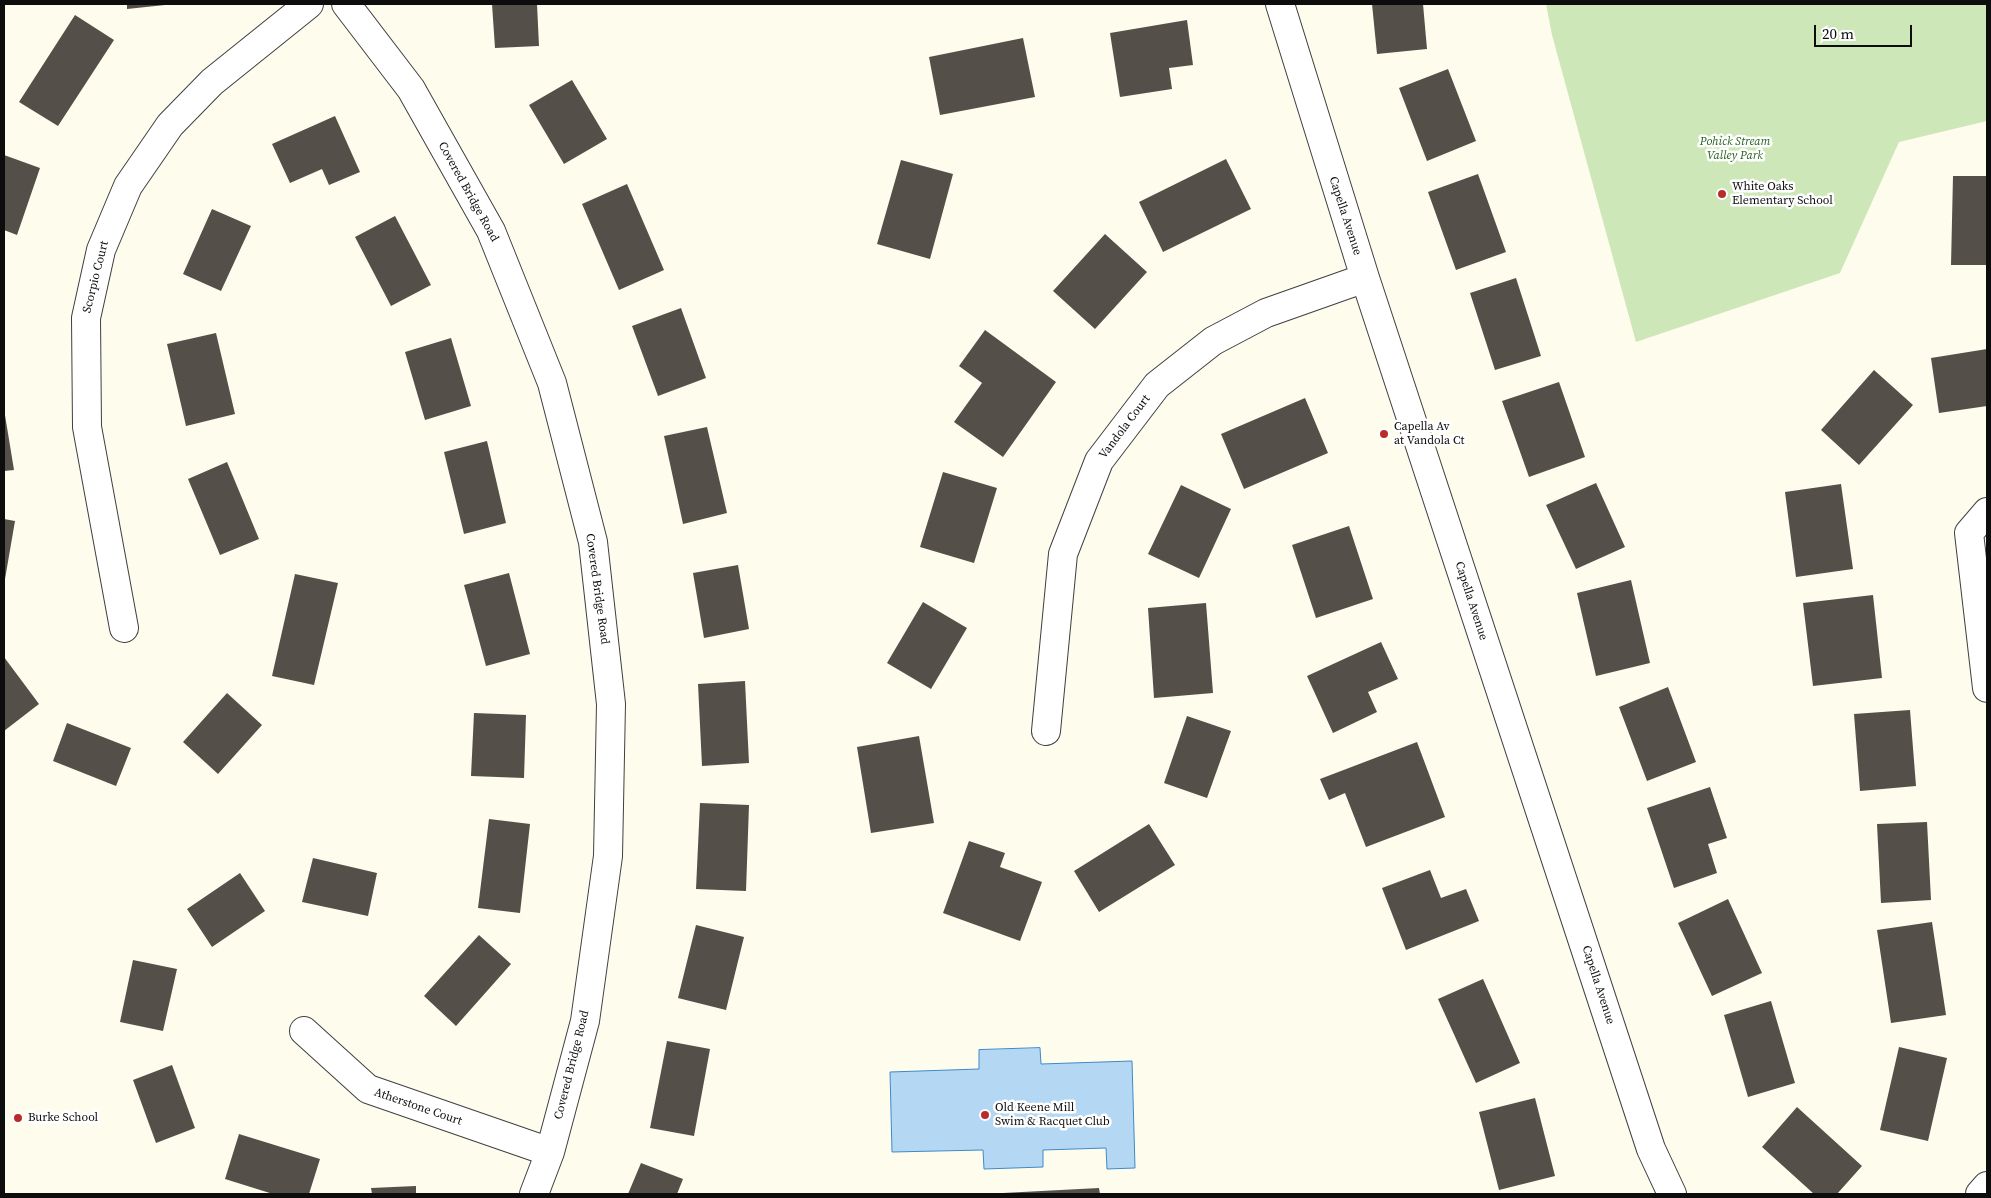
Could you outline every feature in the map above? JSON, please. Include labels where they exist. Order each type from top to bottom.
[{"type":"street","name":"Scorpio Court","points":[[124,628],[87,427],[86,318],[101,250],[128,186],[170,125],[212,82],[309,4]]},
{"type":"street","name":"Covered Bridge Road","points":[[346,4],[411,89],[491,231],[552,383],[592,542],[611,704],[608,856],[585,1021],[550,1152],[534,1194]]},
{"type":"street","name":"Capella Avenue","points":[[1280,4],[1365,278],[1651,1149],[1672,1194]]},
{"type":"street","name":"Vandola Court","points":[[1046,731],[1063,554],[1099,461],[1157,385],[1213,341],[1266,313],[1365,278]]},
{"type":"street","points":[[1987,512],[1968,533],[1987,688]]},
{"type":"street","name":"Atherstone Court","points":[[304,1030],[368,1089],[550,1152]]},
{"type":"street","points":[[1980,1194],[1987,1186]]},
{"type":"green space","name":"Pohick Stream Valley Park","points":[[1546,4],[1987,4],[1987,121],[1899,142],[1840,273],[1636,342],[1552,35]]},
{"type":"water","points":[[1040,1048],[1041,1064],[1132,1061],[1135,1168],[1107,1169],[1106,1148],[1043,1150],[1043,1167],[984,1169],[983,1150],[892,1152],[890,1072],[979,1069],[979,1050]]},
{"type":"building","points":[[127,4],[164,4],[165,5],[127,9]]},
{"type":"building","points":[[492,4],[537,4],[539,46],[495,48]]},
{"type":"building","points":[[1372,4],[1423,4],[1427,49],[1377,54]]},
{"type":"building","points":[[75,15],[114,40],[58,126],[19,102]]},
{"type":"building","points":[[1187,20],[1193,65],[1169,68],[1172,89],[1120,97],[1110,33]]},
{"type":"building","points":[[1023,38],[1035,97],[940,115],[929,57]]},
{"type":"building","points":[[1448,69],[1476,141],[1427,161],[1399,88]]},
{"type":"building","points":[[572,80],[607,139],[564,164],[529,105]]},
{"type":"building","points":[[335,116],[360,172],[329,185],[322,169],[290,183],[272,144]]},
{"type":"building","points":[[4,155],[40,168],[17,235],[4,230]]},
{"type":"building","points":[[1226,159],[1251,209],[1163,252],[1139,202]]},
{"type":"building","points":[[901,160],[953,174],[930,259],[877,244]]},
{"type":"building","points":[[1478,174],[1506,252],[1456,270],[1428,192]]},
{"type":"building","points":[[1953,176],[1987,176],[1987,265],[1951,265]]},
{"type":"building","points":[[627,184],[664,270],[619,290],[582,204]]},
{"type":"building","points":[[212,209],[251,226],[221,291],[183,274]]},
{"type":"building","points":[[395,216],[431,285],[391,306],[355,237]]},
{"type":"building","points":[[1105,234],[1147,272],[1095,329],[1053,291]]},
{"type":"building","points":[[1516,278],[1541,356],[1495,370],[1470,293]]},
{"type":"building","points":[[681,308],[706,378],[658,396],[632,326]]},
{"type":"building","points":[[985,330],[1056,382],[1003,457],[954,422],[982,383],[959,366]]},
{"type":"building","points":[[216,333],[235,414],[186,426],[167,344]]},
{"type":"building","points":[[451,338],[471,406],[425,420],[405,352]]},
{"type":"building","points":[[1987,349],[1987,406],[1939,413],[1931,358]]},
{"type":"building","points":[[1874,370],[1913,405],[1859,465],[1821,430]]},
{"type":"building","points":[[1559,382],[1585,457],[1529,477],[1502,401]]},
{"type":"building","points":[[1305,398],[1328,453],[1244,489],[1221,434]]},
{"type":"building","points":[[4,409],[14,470],[4,471]]},
{"type":"building","points":[[707,427],[727,513],[683,524],[664,436]]},
{"type":"building","points":[[487,441],[506,523],[464,534],[444,452]]},
{"type":"building","points":[[227,462],[259,539],[220,555],[188,479]]},
{"type":"building","points":[[943,472],[997,488],[974,563],[920,547]]},
{"type":"building","points":[[1596,483],[1625,547],[1576,569],[1546,505]]},
{"type":"building","points":[[1841,484],[1853,569],[1796,577],[1785,492]]},
{"type":"building","points":[[1181,485],[1231,509],[1199,578],[1148,554]]},
{"type":"building","points":[[4,519],[15,521],[5,579],[4,579]]},
{"type":"building","points":[[1349,526],[1373,599],[1316,618],[1292,545]]},
{"type":"building","points":[[738,565],[749,629],[704,638],[693,573]]},
{"type":"building","points":[[509,573],[530,654],[486,666],[464,585]]},
{"type":"building","points":[[295,574],[338,583],[314,685],[272,676]]},
{"type":"building","points":[[1631,580],[1650,663],[1596,676],[1577,593]]},
{"type":"building","points":[[1873,595],[1882,678],[1813,686],[1803,603]]},
{"type":"building","points":[[923,602],[967,628],[931,689],[887,663]]},
{"type":"building","points":[[1206,603],[1213,693],[1154,698],[1148,608]]},
{"type":"building","points":[[1381,642],[1398,679],[1368,692],[1377,712],[1333,733],[1307,676]]},
{"type":"building","points":[[4,657],[39,704],[4,731]]},
{"type":"building","points":[[745,681],[749,763],[702,766],[698,684]]},
{"type":"building","points":[[1668,687],[1696,762],[1647,781],[1619,707]]},
{"type":"building","points":[[227,693],[262,725],[218,774],[183,742]]},
{"type":"building","points":[[1910,710],[1916,786],[1860,791],[1854,714]]},
{"type":"building","points":[[474,713],[526,715],[524,778],[471,776]]},
{"type":"building","points":[[1187,716],[1231,731],[1207,798],[1164,783]]},
{"type":"building","points":[[67,723],[131,748],[116,786],[53,761]]},
{"type":"building","points":[[919,736],[934,823],[871,833],[857,747]]},
{"type":"building","points":[[1417,742],[1445,817],[1366,847],[1345,793],[1329,800],[1320,779]]},
{"type":"building","points":[[1710,787],[1727,838],[1708,844],[1717,873],[1674,888],[1647,808]]},
{"type":"building","points":[[700,803],[749,805],[746,891],[696,889]]},
{"type":"building","points":[[489,819],[530,824],[520,913],[478,908]]},
{"type":"building","points":[[1927,822],[1931,900],[1881,903],[1877,824]]},
{"type":"building","points":[[1149,824],[1175,865],[1099,912],[1074,871]]},
{"type":"building","points":[[969,841],[1005,853],[1000,867],[1042,882],[1020,941],[943,913]]},
{"type":"building","points":[[313,858],[377,873],[368,916],[302,902]]},
{"type":"building","points":[[1430,870],[1441,898],[1466,889],[1479,921],[1406,950],[1382,888]]},
{"type":"building","points":[[240,873],[265,911],[212,947],[187,909]]},
{"type":"building","points":[[1728,899],[1762,973],[1712,996],[1678,923]]},
{"type":"building","points":[[1932,922],[1946,1015],[1891,1023],[1877,930]]},
{"type":"building","points":[[696,925],[744,937],[726,1010],[678,998]]},
{"type":"building","points":[[479,935],[511,964],[456,1026],[424,996]]},
{"type":"building","points":[[133,960],[177,969],[163,1031],[120,1022]]},
{"type":"building","points":[[1483,979],[1520,1063],[1476,1083],[1438,999]]},
{"type":"building","points":[[1771,1001],[1795,1083],[1748,1097],[1724,1015]]},
{"type":"building","points":[[667,1041],[710,1049],[694,1136],[650,1128]]},
{"type":"building","points":[[1899,1047],[1947,1058],[1928,1141],[1880,1130]]},
{"type":"building","points":[[172,1065],[195,1128],[156,1143],[133,1080]]},
{"type":"building","points":[[1535,1098],[1555,1176],[1499,1190],[1479,1112]]},
{"type":"building","points":[[1797,1107],[1862,1166],[1837,1194],[1814,1194],[1762,1147]]},
{"type":"building","points":[[239,1134],[320,1159],[309,1194],[273,1194],[225,1179]]},
{"type":"building","points":[[641,1163],[683,1179],[677,1194],[628,1194]]},
{"type":"building","points":[[416,1186],[416,1194],[372,1194],[371,1188]]},
{"type":"building","points":[[1099,1188],[1100,1194],[1003,1194],[1003,1193]]},
{"type":"place","name":"White Oaks Elementary School","points":[[1722,194]]},
{"type":"place","name":"Capella Av at Vandola Ct","points":[[1384,434]]},
{"type":"place","name":"Old Keene Mill Swim & Racquet Club","points":[[985,1115]]},
{"type":"place","name":"Burke School","points":[[18,1118]]}]
